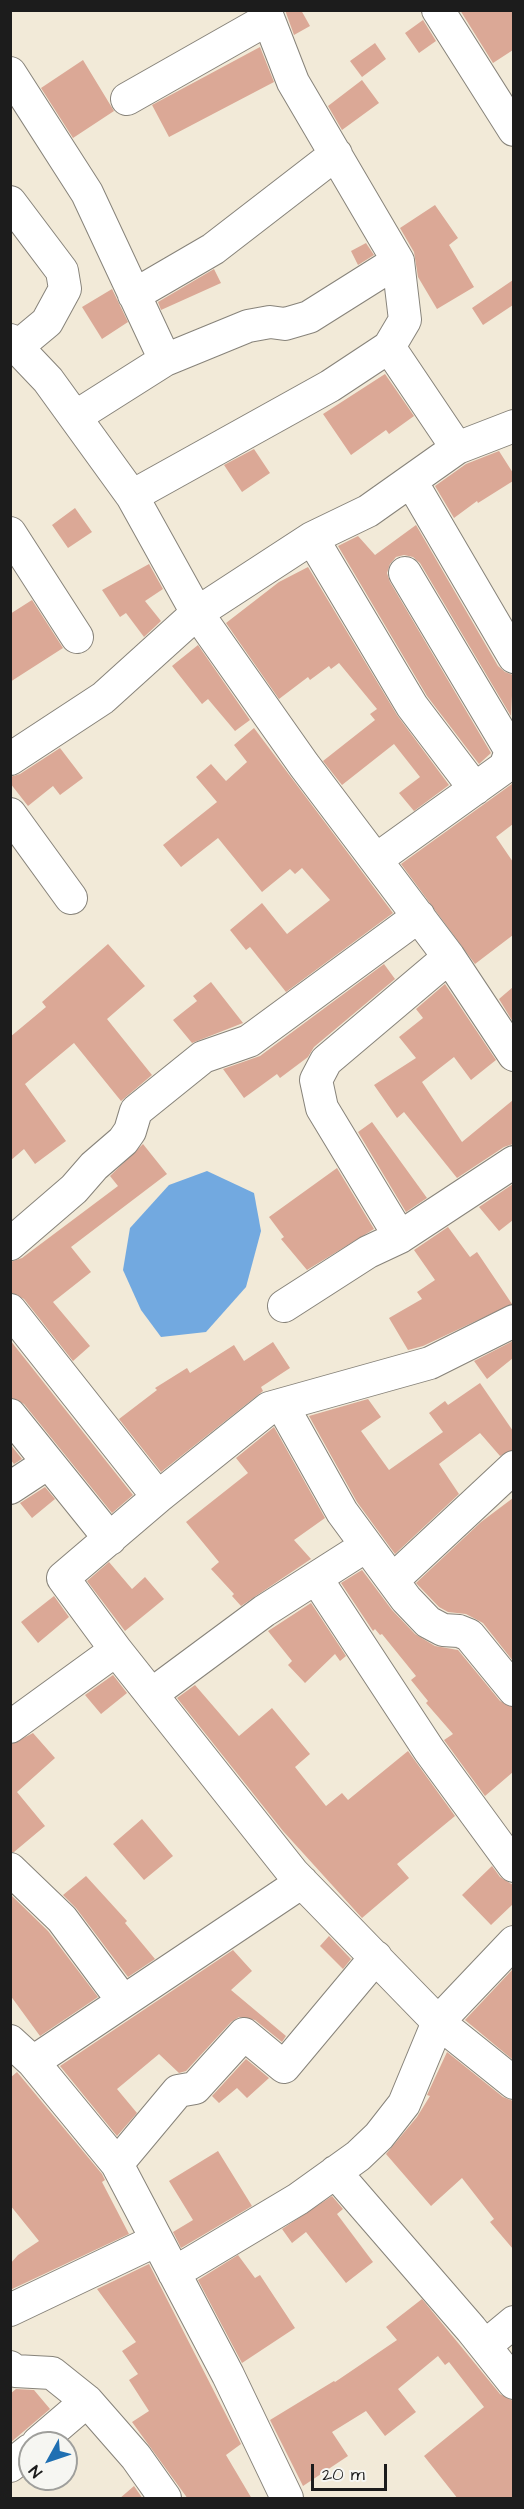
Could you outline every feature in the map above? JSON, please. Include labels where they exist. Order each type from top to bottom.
[{"type":"street","points":[[438,10],[513,130]]},
{"type":"street","points":[[127,99],[266,15],[293,82],[398,261],[405,320],[389,347],[330,386],[132,496]]},
{"type":"street","points":[[10,73],[87,193],[165,360]]},
{"type":"street","points":[[134,295],[213,249],[336,154]]},
{"type":"street","points":[[10,202],[62,271],[65,289],[47,322],[14,344],[48,380],[132,496],[198,613],[304,765],[449,957],[513,1055]]},
{"type":"street","points":[[75,417],[165,360],[248,326],[270,322],[285,324],[309,317],[398,261]]},
{"type":"street","points":[[389,347],[457,448]]},
{"type":"street","points":[[10,759],[103,698],[198,613],[312,538],[368,511],[457,448],[513,430]]},
{"type":"street","points":[[411,481],[513,657]]},
{"type":"street","points":[[10,533],[77,637]]},
{"type":"street","points":[[312,538],[412,706],[475,789]]},
{"type":"street","points":[[377,859],[505,766],[511,751],[405,573]]},
{"type":"street","points":[[10,814],[71,898]]},
{"type":"street","points":[[10,1244],[74,1189],[94,1166],[123,1141],[130,1131],[136,1111],[203,1057],[249,1041],[419,916]]},
{"type":"street","points":[[400,1237],[322,1108],[316,1080],[326,1061],[449,957]]},
{"type":"street","points":[[284,1306],[368,1252],[400,1237],[513,1162]]},
{"type":"street","points":[[10,1310],[158,1497]]},
{"type":"street","points":[[513,1321],[430,1363],[269,1408],[158,1497],[63,1578],[116,1650],[302,1882],[438,2022],[513,2083]]},
{"type":"street","points":[[282,1405],[342,1512],[366,1546],[394,1579],[406,1599],[428,1622],[443,1630],[459,1630],[469,1635],[513,1690]]},
{"type":"street","points":[[10,1415],[110,1539]]},
{"type":"street","points":[[10,1488],[48,1463]]},
{"type":"street","points":[[394,1579],[513,1467]]},
{"type":"street","points":[[152,1694],[264,1611],[366,1546]]},
{"type":"street","points":[[316,1578],[429,1750],[513,1866]]},
{"type":"street","points":[[10,1726],[116,1650]]},
{"type":"street","points":[[10,1869],[26,1880],[62,1919],[123,2001]]},
{"type":"street","points":[[33,2062],[302,1882]]},
{"type":"street","points":[[174,2273],[298,2199],[372,2143],[404,2104],[438,2022],[513,1942]]},
{"type":"street","points":[[117,2164],[178,2091],[195,2088],[244,2034],[284,2067],[376,1957]]},
{"type":"street","points":[[10,2041],[33,2062],[117,2164],[228,2375],[287,2499]]},
{"type":"street","points":[[335,2172],[485,2346],[513,2383]]},
{"type":"street","points":[[10,2310],[157,2240]]},
{"type":"street","points":[[485,2346],[513,2322]]},
{"type":"street","points":[[10,2367],[15,2371],[52,2373],[87,2401],[136,2457],[165,2499]]},
{"type":"street","points":[[52,2431],[87,2401]]},
{"type":"water","points":[[207,1171],[254,1193],[261,1231],[246,1287],[206,1332],[161,1337],[141,1310],[123,1270],[130,1228],[169,1185]]},
{"type":"building","points":[[285,10],[301,10],[310,26],[294,35]]},
{"type":"building","points":[[460,10],[513,10],[513,50],[493,63]]},
{"type":"building","points":[[423,20],[436,41],[419,53],[405,33]]},
{"type":"building","points":[[375,43],[386,59],[362,77],[350,61]]},
{"type":"building","points":[[260,47],[274,82],[169,137],[152,105]]},
{"type":"building","points":[[83,60],[114,111],[73,138],[41,88]]},
{"type":"building","points":[[362,80],[379,103],[342,130],[328,106]]},
{"type":"building","points":[[435,205],[458,238],[449,245],[474,287],[437,309],[418,277],[414,252],[400,228]]},
{"type":"building","points":[[366,243],[374,255],[358,265],[351,251]]},
{"type":"building","points":[[214,269],[221,283],[161,310],[158,302]]},
{"type":"building","points":[[513,280],[513,305],[483,325],[472,308]]},
{"type":"building","points":[[112,289],[128,322],[102,339],[82,307]]},
{"type":"building","points":[[385,374],[414,416],[389,434],[386,430],[351,455],[323,414]]},
{"type":"building","points":[[254,449],[270,473],[242,492],[224,465]]},
{"type":"building","points":[[499,451],[513,473],[513,481],[478,503],[477,501],[454,518],[435,486],[466,464]]},
{"type":"building","points":[[75,508],[92,532],[68,548],[52,525]]},
{"type":"building","points":[[416,525],[498,666],[513,675],[511,716],[420,563],[413,557],[404,555],[396,557],[387,573],[390,582],[491,753],[479,764],[427,696],[338,546],[358,536],[375,555]]},
{"type":"building","points":[[149,564],[163,589],[145,601],[161,621],[144,637],[126,613],[120,617],[102,590]]},
{"type":"building","points":[[308,567],[397,715],[449,785],[414,811],[399,793],[420,777],[394,744],[342,785],[323,761],[375,720],[370,714],[377,709],[339,663],[331,669],[329,666],[310,680],[308,677],[279,699],[226,623],[279,582]]},
{"type":"building","points":[[32,600],[63,648],[10,682],[10,614]]},
{"type":"building","points":[[198,645],[250,720],[235,731],[208,699],[202,704],[172,666]]},
{"type":"building","points":[[254,728],[393,913],[286,992],[250,947],[246,950],[230,930],[262,903],[287,934],[330,900],[302,868],[295,874],[290,869],[262,892],[218,838],[181,867],[163,845],[217,802],[196,777],[211,764],[226,781],[247,762],[234,745]]},
{"type":"building","points":[[60,748],[83,778],[60,795],[53,786],[28,806],[10,783],[10,777],[20,774]]},
{"type":"building","points":[[512,784],[513,824],[496,837],[513,862],[513,935],[475,964],[401,864]]},
{"type":"building","points":[[108,944],[145,986],[107,1019],[152,1075],[121,1101],[74,1043],[25,1084],[66,1141],[35,1164],[24,1149],[10,1161],[10,1037],[46,1007],[42,1002]]},
{"type":"building","points":[[384,964],[395,979],[314,1047],[308,1057],[280,1078],[277,1074],[244,1098],[223,1069],[260,1056]]},
{"type":"building","points":[[211,982],[243,1023],[192,1043],[173,1020],[197,1001],[193,996]]},
{"type":"building","points":[[445,984],[496,1060],[471,1080],[454,1057],[422,1082],[462,1142],[513,1100],[513,1144],[504,1147],[457,1178],[404,1112],[397,1118],[374,1085],[416,1058],[399,1037],[423,1018],[416,1009]]},
{"type":"building","points":[[513,987],[513,1022],[499,999]]},
{"type":"building","points":[[372,1122],[427,1198],[406,1212],[358,1132]]},
{"type":"building","points":[[143,1144],[167,1174],[71,1247],[91,1272],[53,1302],[90,1346],[73,1361],[24,1299],[10,1292],[10,1262],[22,1258],[118,1186],[110,1176]]},
{"type":"building","points":[[337,1168],[374,1229],[307,1270],[281,1239],[284,1237],[269,1217]]},
{"type":"building","points":[[513,1184],[513,1220],[499,1231],[479,1207]]},
{"type":"building","points":[[448,1227],[470,1257],[477,1252],[512,1304],[423,1346],[408,1350],[389,1318],[422,1299],[417,1292],[435,1280],[414,1250]]},
{"type":"building","points":[[10,1340],[133,1495],[112,1513],[24,1404],[10,1397]]},
{"type":"building","points":[[513,1341],[513,1358],[487,1379],[474,1361]]},
{"type":"building","points":[[273,1342],[290,1368],[261,1387],[263,1391],[161,1472],[119,1419],[157,1390],[155,1388],[187,1368],[190,1373],[234,1345],[244,1361]]},
{"type":"building","points":[[480,1383],[513,1431],[513,1450],[500,1456],[480,1433],[439,1464],[459,1494],[395,1554],[357,1502],[309,1416],[368,1399],[381,1417],[361,1431],[389,1470],[443,1432],[429,1413],[445,1401],[448,1405]]},
{"type":"building","points":[[274,1427],[325,1518],[294,1540],[311,1559],[241,1606],[232,1596],[234,1594],[211,1569],[219,1562],[186,1522],[248,1473],[236,1458]]},
{"type":"building","points":[[10,1444],[22,1459],[14,1464],[10,1459]]},
{"type":"building","points":[[45,1487],[55,1499],[32,1518],[20,1503]]},
{"type":"building","points":[[513,1498],[513,1661],[483,1623],[466,1614],[448,1612],[439,1607],[416,1583],[481,1522]]},
{"type":"building","points":[[109,1562],[132,1589],[145,1577],[164,1599],[125,1631],[87,1581]]},
{"type":"building","points":[[362,1570],[392,1610],[415,1634],[435,1646],[458,1650],[500,1701],[513,1707],[513,1772],[485,1796],[444,1740],[453,1734],[426,1703],[428,1701],[411,1680],[416,1676],[382,1634],[380,1635],[375,1629],[373,1631],[341,1583]]},
{"type":"building","points":[[54,1596],[69,1617],[38,1643],[21,1622]]},
{"type":"building","points":[[311,1603],[346,1656],[340,1661],[335,1654],[305,1683],[288,1665],[292,1661],[268,1631]]},
{"type":"building","points":[[113,1675],[127,1693],[101,1714],[85,1695]]},
{"type":"building","points":[[195,1685],[239,1736],[272,1708],[310,1754],[295,1767],[326,1806],[342,1793],[348,1800],[408,1751],[455,1816],[397,1864],[409,1878],[362,1918],[283,1831],[177,1698]]},
{"type":"building","points":[[33,1733],[55,1758],[17,1792],[45,1826],[14,1852],[10,1852],[10,1745]]},
{"type":"building","points":[[142,1819],[173,1856],[144,1880],[113,1844]]},
{"type":"building","points":[[492,1866],[500,1877],[513,1885],[513,1904],[491,1925],[462,1895]]},
{"type":"building","points":[[86,1876],[127,1921],[125,1923],[155,1959],[128,1977],[76,1908],[63,1895]]},
{"type":"building","points":[[10,1894],[48,1931],[98,1997],[40,2036],[10,1995]]},
{"type":"building","points":[[329,1936],[351,1959],[343,1969],[320,1946]]},
{"type":"building","points":[[233,1950],[252,1971],[231,1990],[286,2036],[282,2042],[255,2020],[239,2017],[231,2022],[186,2071],[179,2073],[159,2054],[117,2089],[137,2113],[117,2136],[60,2066]]},
{"type":"building","points":[[513,1969],[513,2060],[465,2020]]},
{"type":"building","points":[[447,2052],[503,2097],[513,2101],[513,2249],[490,2222],[494,2219],[462,2178],[431,2206],[386,2154],[417,2117],[430,2096],[427,2095]]},
{"type":"building","points":[[246,2059],[269,2078],[247,2098],[237,2088],[219,2103],[212,2096]]},
{"type":"building","points":[[17,2072],[102,2174],[105,2180],[102,2182],[129,2234],[10,2290],[10,2264],[18,2255],[39,2241],[10,2205],[10,2078]]},
{"type":"building","points":[[218,2151],[252,2206],[181,2248],[173,2232],[193,2220],[169,2181]]},
{"type":"building","points":[[332,2196],[343,2209],[337,2214],[373,2262],[346,2283],[306,2232],[292,2243],[282,2229]]},
{"type":"building","points":[[238,2255],[255,2278],[260,2275],[295,2328],[242,2363],[198,2280]]},
{"type":"building","points":[[149,2264],[241,2444],[226,2455],[252,2499],[188,2499],[132,2422],[149,2411],[129,2380],[138,2374],[122,2351],[136,2342],[97,2289]]},
{"type":"building","points":[[422,2299],[500,2394],[513,2401],[513,2499],[458,2499],[424,2456],[484,2407],[449,2362],[445,2365],[438,2356],[398,2389],[416,2412],[385,2436],[366,2411],[332,2432],[348,2456],[303,2486],[270,2420],[335,2382],[397,2340],[386,2327]]},
{"type":"building","points":[[16,2389],[34,2390],[50,2409],[24,2431],[18,2431],[18,2436],[10,2443],[10,2394]]},
{"type":"building","points":[[134,2486],[143,2499],[119,2499]]}]
